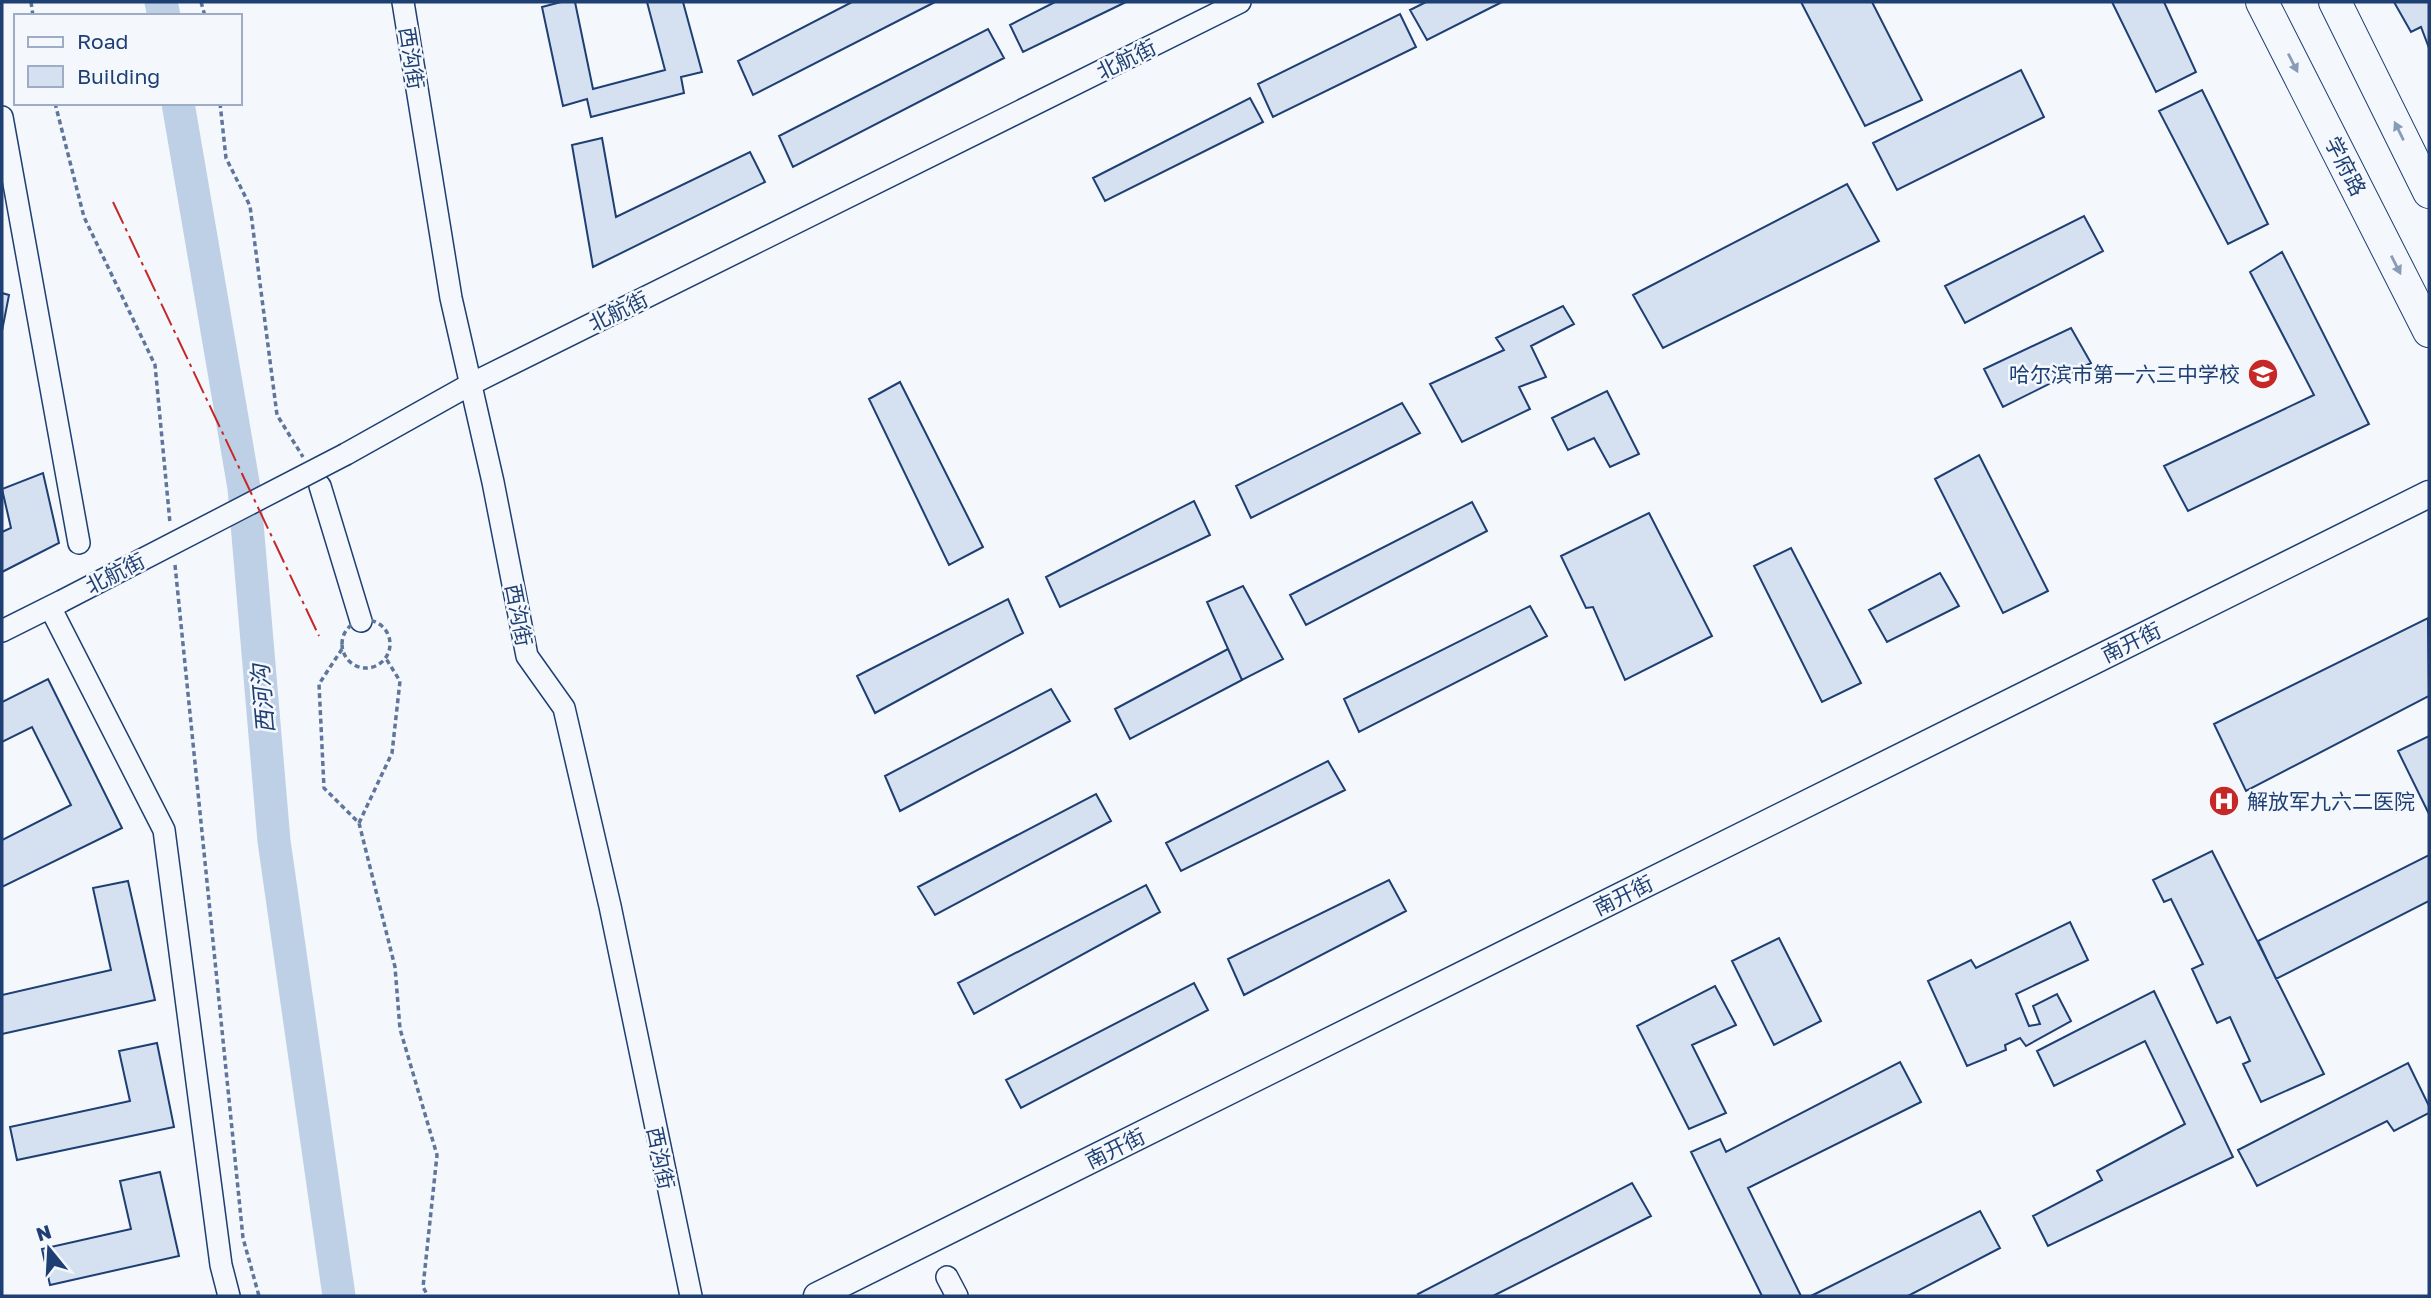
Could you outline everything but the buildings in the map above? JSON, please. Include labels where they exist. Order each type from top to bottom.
[{"type":"highway","name":"学府路","points":[[2262,2],[2429,331]]},
{"type":"highway","points":[[2335,2],[2429,192]]},
{"type":"main road","name":"南开街","points":[[817,1296],[2429,494]]},
{"type":"street","name":"西沟街","points":[[403,2],[451,298],[493,482],[527,656],[564,708],[610,906],[691,1296]]},
{"type":"street","name":"北航街","points":[[2,631],[346,454],[471,384],[1240,2]]},
{"type":"street","points":[[2,117],[79,543]]},
{"type":"street","points":[[320,486],[361,621]]},
{"type":"street","points":[[56,604],[164,830],[221,1265],[229,1296]]},
{"type":"street","points":[[947,1277],[957,1296]]},
{"type":"path","points":[[56,105],[84,217],[155,365],[171,533]]},
{"type":"path","points":[[220,105],[226,158],[250,206],[277,415],[320,486]]},
{"type":"path","points":[[174,561],[243,1238],[259,1296]]},
{"type":"path","points":[[342,649],[350,662],[365,668],[373,667],[385,657],[390,642],[383,628],[377,623],[361,621],[348,628],[344,634],[342,649],[319,684],[324,788],[359,823],[395,967],[400,1029],[437,1155],[423,1287],[428,1296]]},
{"type":"path","points":[[359,823],[392,753],[400,681],[385,657]]},
{"type":"waterway","name":"西河沟","points":[[161,2],[164,14]]},
{"type":"waterway","name":"西河沟","points":[[178,105],[244,488],[274,841],[339,1296]]},
{"type":"power","points":[[113,202],[319,636]]},
{"type":"place","name":"哈尔滨市第一六三中学校","points":[[2263,374]]},
{"type":"place","name":"解放军九六二医院","points":[[2224,801]]}]
